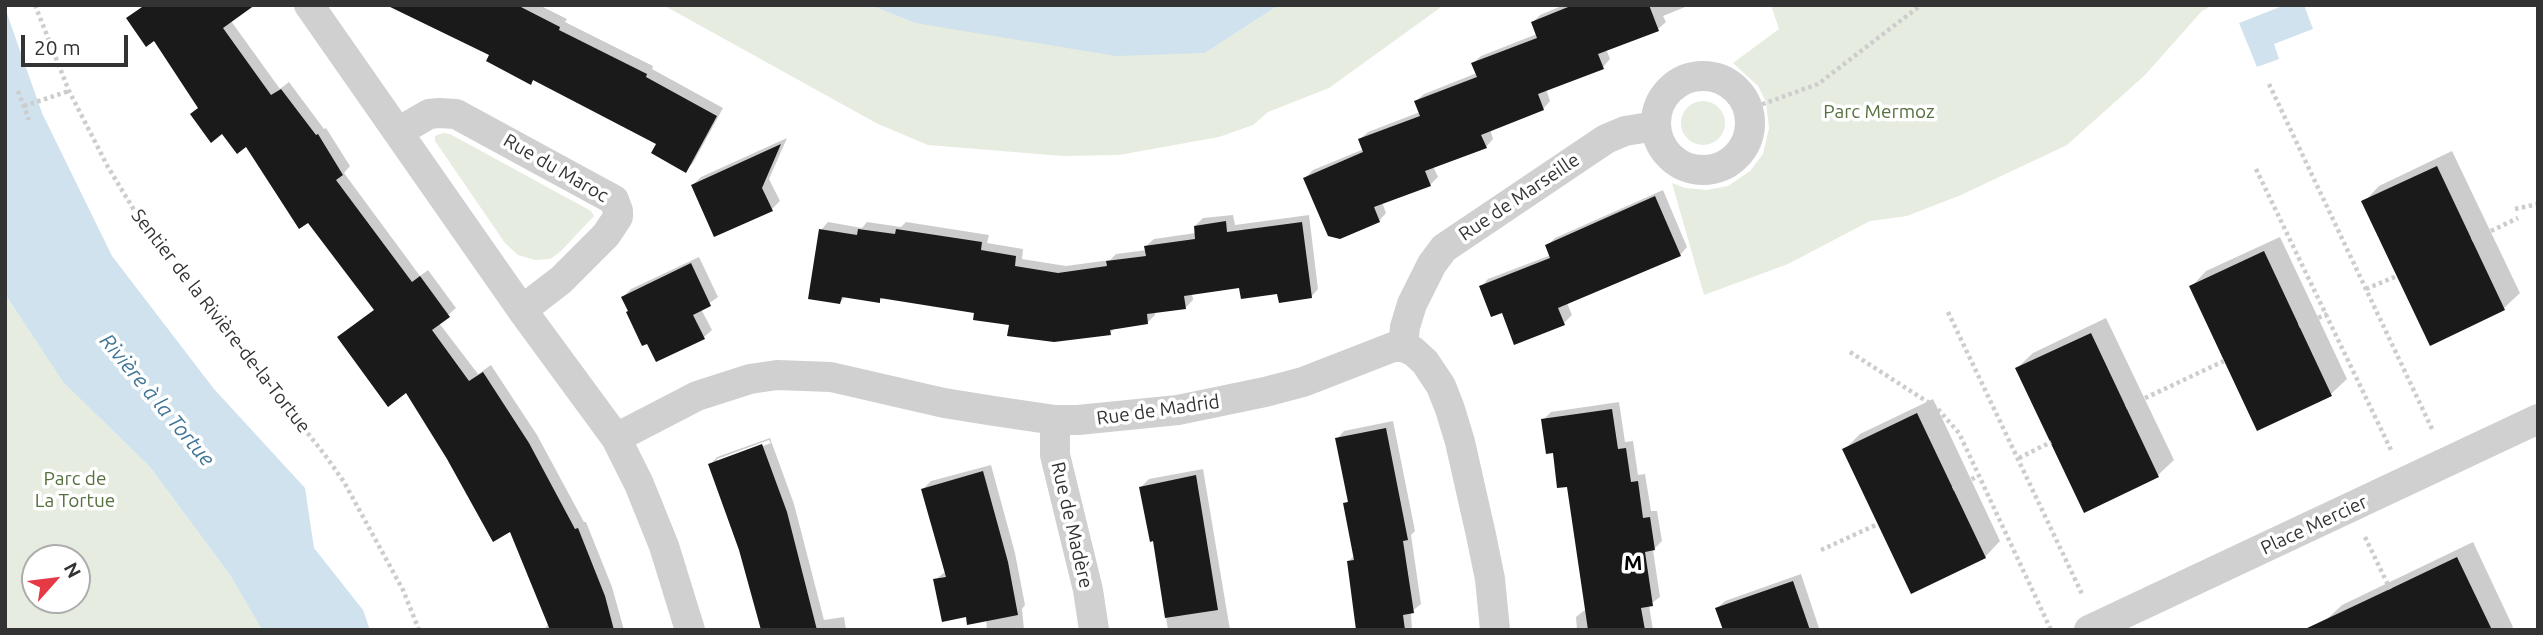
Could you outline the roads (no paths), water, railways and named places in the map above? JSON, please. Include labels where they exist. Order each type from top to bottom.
[{"type":"street","points":[[309,5],[522,310],[616,438],[660,535],[690,630]]},
{"type":"street","points":[[1702,76],[1717,78],[1731,85],[1742,96],[1749,110],[1751,125],[1743,148],[1727,165],[1696,171],[1681,166],[1664,149],[1656,127],[1657,111],[1663,97],[1687,78],[1702,76]]},
{"type":"street","name":"Rue du Maroc","points":[[398,132],[429,114],[456,114],[614,200],[618,217],[606,235],[561,280],[522,310]]},
{"type":"street","name":"Rue de Marseille","points":[[1403,347],[1405,327],[1412,304],[1432,264],[1444,248],[1606,139],[1640,127],[1656,127]]},
{"type":"street","name":"Rue de Madrid","points":[[616,438],[697,396],[750,379],[777,375],[831,377],[944,403],[1055,420],[1103,418],[1178,410],[1224,401],[1303,382],[1393,347],[1403,347]]},
{"type":"street","points":[[1403,347],[1413,351],[1425,362],[1441,386],[1450,409],[1481,535],[1495,630]]},
{"type":"street","name":"Place Mercier","points":[[2093,628],[2538,419]]},
{"type":"street","name":"Rue de Madère","points":[[1055,420],[1055,455],[1088,590],[1094,630]]},
{"type":"water","points":[[870,5],[1279,5],[1205,53],[1116,56],[915,23]]},
{"type":"water","points":[[2285,5],[2304,5],[2313,29],[2274,44],[2279,59],[2257,67],[2239,23]]},
{"type":"water","name":"Rivière à la Tortue","points":[[5,8],[42,113],[112,256],[214,389],[305,488],[314,548],[363,610],[370,630],[262,630],[230,575],[150,467],[63,382],[5,294]]},
{"type":"district","name":"M","points":[[1633,563]]},
{"type":"park label","name":"Parc Mermoz","points":[[1879,112]]},
{"type":"park label","name":"Parc de La Tortue","points":[[75,490]]}]
